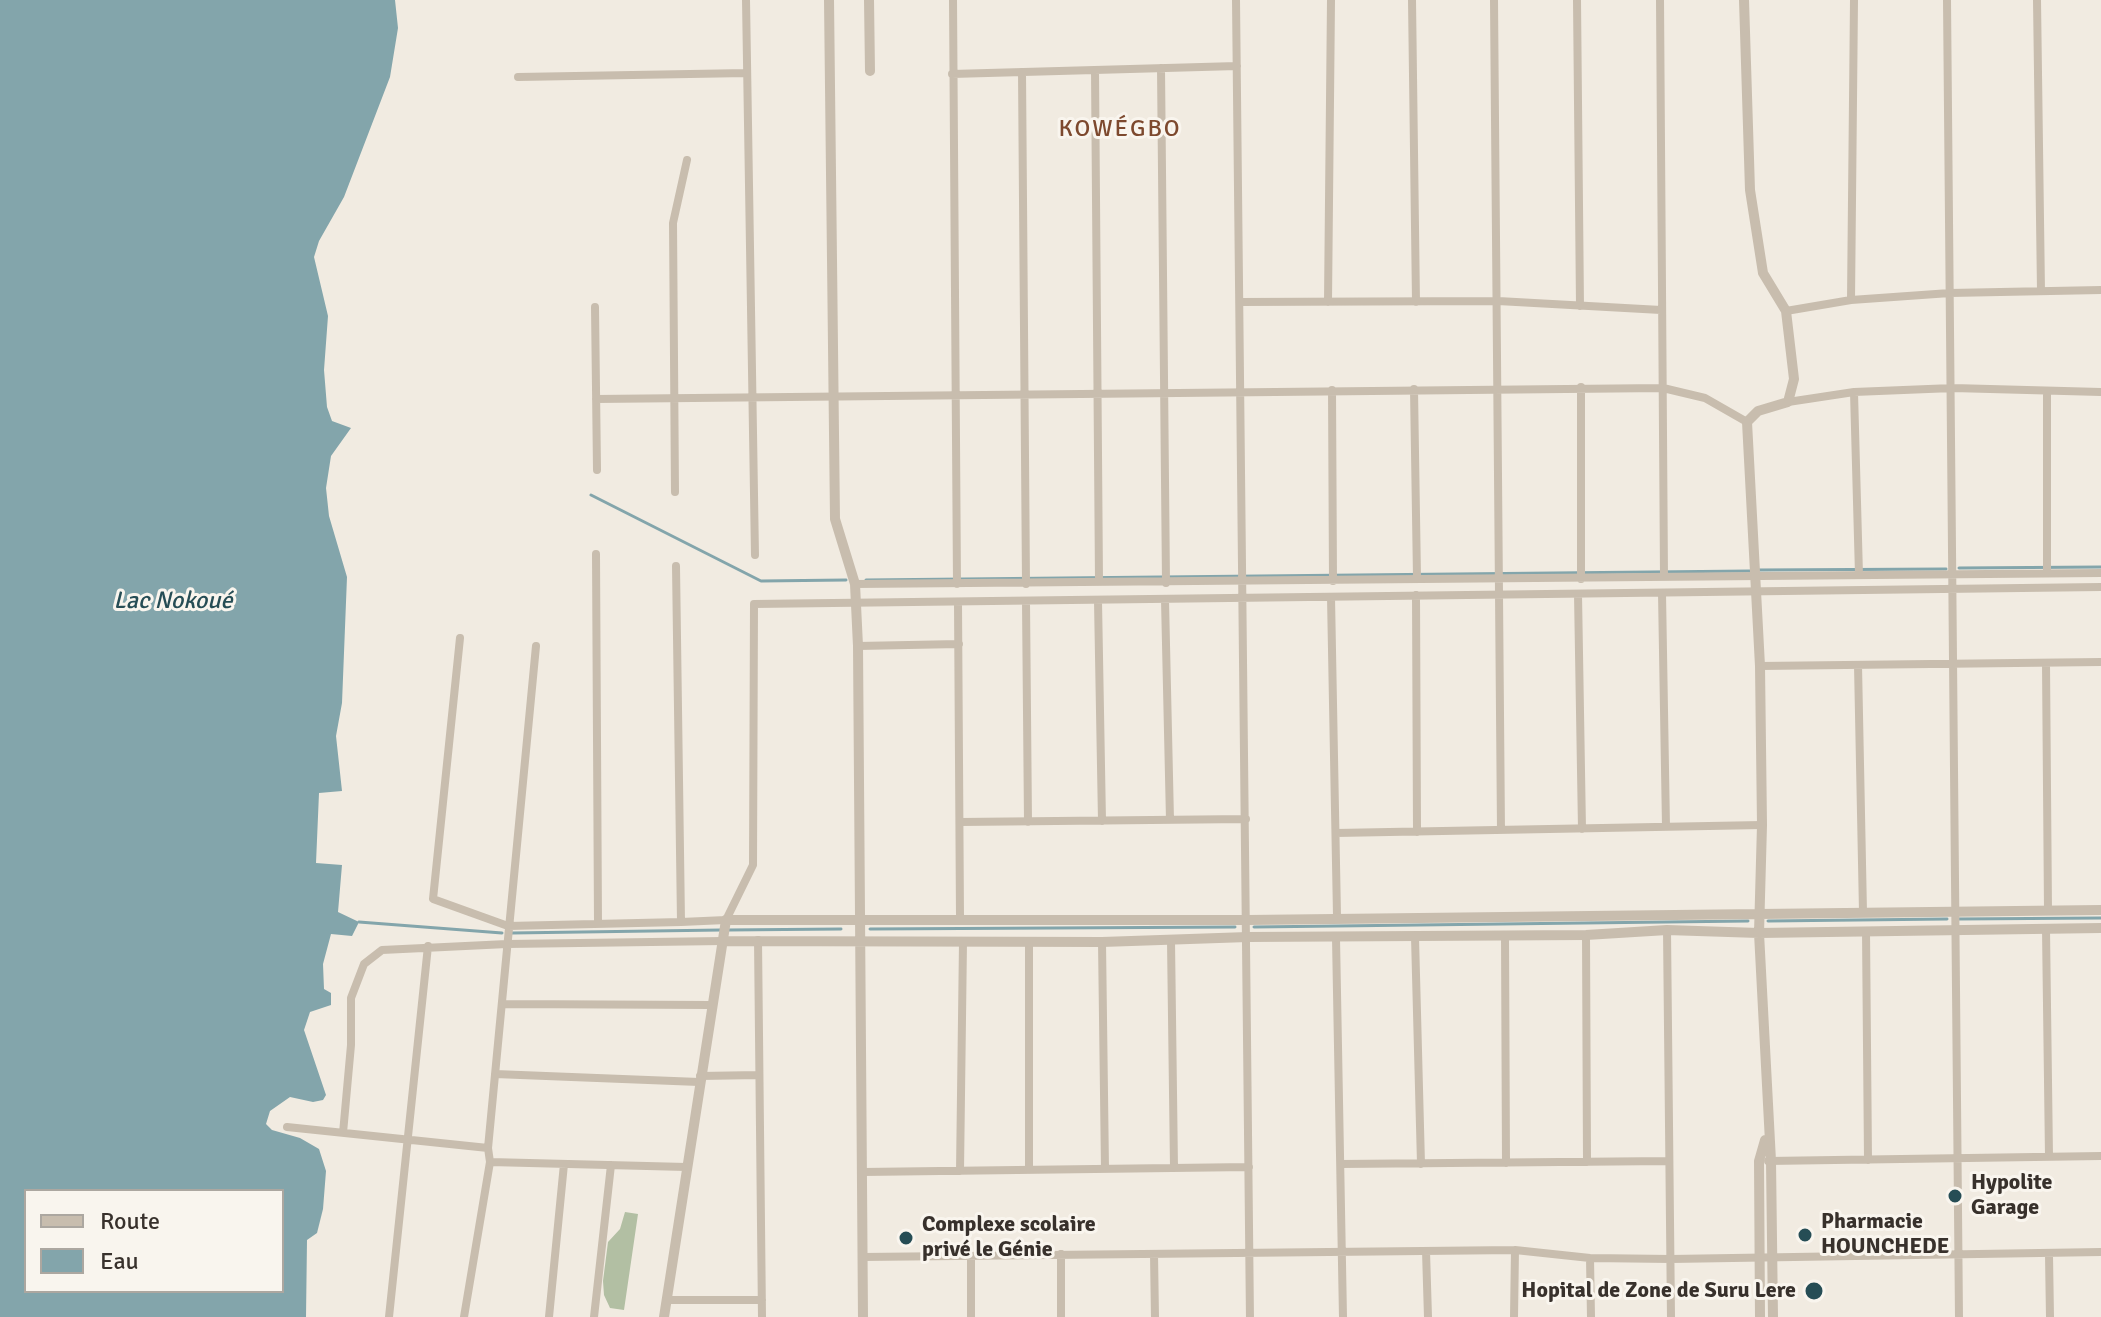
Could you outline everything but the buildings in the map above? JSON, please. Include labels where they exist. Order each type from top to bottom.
[{"type":"street","points":[[746,0],[755,555]]},
{"type":"street","points":[[829,0],[835,519],[855,584],[858,646],[863,1317]]},
{"type":"street","points":[[869,0],[870,71]]},
{"type":"street","points":[[953,0],[957,584]]},
{"type":"street","points":[[1236,0],[1250,1317]]},
{"type":"street","points":[[1328,302],[1331,0]]},
{"type":"street","points":[[1412,0],[1416,302]]},
{"type":"street","points":[[1494,0],[1501,830]]},
{"type":"street","points":[[1577,0],[1580,306]]},
{"type":"street","points":[[1660,0],[1664,576]]},
{"type":"street","points":[[1744,0],[1750,190],[1763,273],[1786,311],[1794,379],[1788,402]]},
{"type":"street","points":[[1851,300],[1854,0]]},
{"type":"street","points":[[1947,0],[1953,388],[1951,589],[1955,664],[1959,1317]]},
{"type":"street","points":[[2037,0],[2041,291]]},
{"type":"street","points":[[952,74],[1237,66]]},
{"type":"street","points":[[1161,68],[1166,583]]},
{"type":"street","points":[[1095,70],[1099,582]]},
{"type":"street","points":[[1022,72],[1027,394],[1026,584]]},
{"type":"street","points":[[518,77],[747,73]]},
{"type":"street","points":[[675,492],[673,223],[687,160]]},
{"type":"street","points":[[1786,311],[1851,300],[1950,293],[2101,290]]},
{"type":"street","points":[[1240,302],[1498,301],[1661,310]]},
{"type":"street","points":[[595,307],[597,470]]},
{"type":"street","points":[[1581,387],[1581,579]]},
{"type":"street","points":[[596,399],[1663,388],[1705,398],[1747,422]]},
{"type":"street","points":[[1773,1317],[1766,1257],[1767,1134],[1759,933],[1762,825],[1760,666],[1747,422],[1758,411],[1788,402],[1854,392],[1953,388],[2101,392]]},
{"type":"street","points":[[1414,389],[1417,578]]},
{"type":"street","points":[[1332,390],[1333,581]]},
{"type":"street","points":[[1854,392],[1859,575]]},
{"type":"street","points":[[2047,392],[2047,573]]},
{"type":"street","points":[[596,554],[598,923]]},
{"type":"street","points":[[676,566],[681,922]]},
{"type":"street","points":[[855,584],[2101,573]]},
{"type":"street","points":[[1404,578],[1404,596]]},
{"type":"street","points":[[664,1317],[710,1005],[726,920],[751,875],[755,853],[754,604],[2101,587]]},
{"type":"street","points":[[1662,593],[1666,827]]},
{"type":"street","points":[[1578,594],[1582,829]]},
{"type":"street","points":[[1416,595],[1417,832]]},
{"type":"street","points":[[1331,597],[1337,916]]},
{"type":"street","points":[[1165,600],[1170,820]]},
{"type":"street","points":[[1098,601],[1102,821]]},
{"type":"street","points":[[1026,602],[1028,822]]},
{"type":"street","points":[[958,603],[960,918]]},
{"type":"street","points":[[460,638],[433,899],[508,926],[726,920],[1248,920],[1337,916],[2101,910]]},
{"type":"street","points":[[858,646],[959,644]]},
{"type":"street","points":[[464,1317],[490,1162],[488,1148],[536,646]]},
{"type":"street","points":[[1760,666],[2101,662]]},
{"type":"street","points":[[2046,663],[2048,911]]},
{"type":"street","points":[[1858,665],[1863,912]]},
{"type":"street","points":[[961,822],[1246,819]]},
{"type":"street","points":[[1336,833],[1762,825]]},
{"type":"street","points":[[343,1133],[351,1045],[351,998],[364,964],[382,950],[428,946],[758,940],[1102,942],[1248,937],[1586,935],[1667,930],[1759,933],[2101,928]]},
{"type":"street","points":[[2046,929],[2049,1157]]},
{"type":"street","points":[[1667,930],[1671,1317]]},
{"type":"street","points":[[1866,931],[1868,1160]]},
{"type":"street","points":[[1586,935],[1587,1162]]},
{"type":"street","points":[[1505,936],[1506,1163]]},
{"type":"street","points":[[1415,937],[1421,1164]]},
{"type":"street","points":[[1336,938],[1343,1317]]},
{"type":"street","points":[[758,940],[762,1317]]},
{"type":"street","points":[[1029,941],[1029,1170]]},
{"type":"street","points":[[1171,941],[1174,1168]]},
{"type":"street","points":[[960,1171],[963,942]]},
{"type":"street","points":[[1102,942],[1105,1169]]},
{"type":"street","points":[[389,1317],[428,946]]},
{"type":"street","points":[[502,1004],[710,1005]]},
{"type":"street","points":[[495,1074],[699,1079],[759,1075]]},
{"type":"street","points":[[287,1127],[488,1148]]},
{"type":"street","points":[[1765,1161],[2101,1156]]},
{"type":"street","points":[[1341,1164],[1669,1161]]},
{"type":"street","points":[[490,1162],[686,1167]]},
{"type":"street","points":[[549,1317],[564,1164]]},
{"type":"street","points":[[594,1317],[611,1165]]},
{"type":"street","points":[[863,1172],[1249,1167]]},
{"type":"street","points":[[863,1257],[1515,1250],[1590,1258],[1671,1259],[2101,1252]]},
{"type":"street","points":[[1514,1317],[1515,1250]]},
{"type":"street","points":[[1426,1251],[1428,1317]]},
{"type":"street","points":[[1061,1254],[1061,1317]]},
{"type":"street","points":[[1154,1254],[1155,1317]]},
{"type":"street","points":[[2049,1255],[2050,1317]]},
{"type":"street","points":[[971,1256],[971,1317]]},
{"type":"street","points":[[1760,1317],[1766,1257]]},
{"type":"street","points":[[1590,1258],[1591,1317]]},
{"type":"street","points":[[666,1300],[762,1300]]},
{"type":"green space","points":[[625,1212],[638,1214],[624,1310],[610,1308],[604,1295],[603,1281],[608,1242],[620,1229]]},
{"type":"water","name":"Lac Nokoué","points":[[0,0],[395,0],[398,28],[390,77],[344,197],[319,241],[314,257],[328,316],[324,370],[327,407],[332,421],[351,428],[331,456],[326,488],[329,516],[347,577],[342,703],[336,736],[342,791],[319,793],[316,863],[342,865],[338,912],[359,922],[352,936],[331,934],[323,964],[324,989],[331,993],[331,1005],[310,1012],[304,1030],[326,1095],[323,1100],[313,1102],[290,1097],[270,1111],[266,1124],[272,1130],[300,1138],[319,1149],[326,1171],[323,1209],[317,1233],[307,1240],[306,1317],[0,1317]]},
{"type":"waterway","points":[[591,495],[761,581],[846,580]]},
{"type":"waterway","points":[[1959,568],[2101,567]]},
{"type":"waterway","points":[[1758,570],[1946,569]]},
{"type":"waterway","points":[[866,580],[1750,571]]},
{"type":"waterway","points":[[1958,919],[2101,918]]},
{"type":"waterway","points":[[1768,921],[1947,919]]},
{"type":"waterway","points":[[1254,927],[1748,921]]},
{"type":"waterway","points":[[359,922],[502,933]]},
{"type":"waterway","points":[[870,929],[1235,927]]},
{"type":"waterway","points":[[728,930],[841,929]]},
{"type":"waterway","points":[[512,933],[721,930]]},
{"type":"place","name":"Hypolite Garage","points":[[1955,1196]]},
{"type":"place","name":"Pharmacie HOUNCHEDE","points":[[1805,1235]]},
{"type":"place","name":"Complexe scolaire privé le Génie","points":[[906,1238]]},
{"type":"place","name":"Hopital de Zone de Suru Lere","points":[[1814,1291]]},
{"type":"district","name":"KOWÉGBO","points":[[1120,130]]}]
